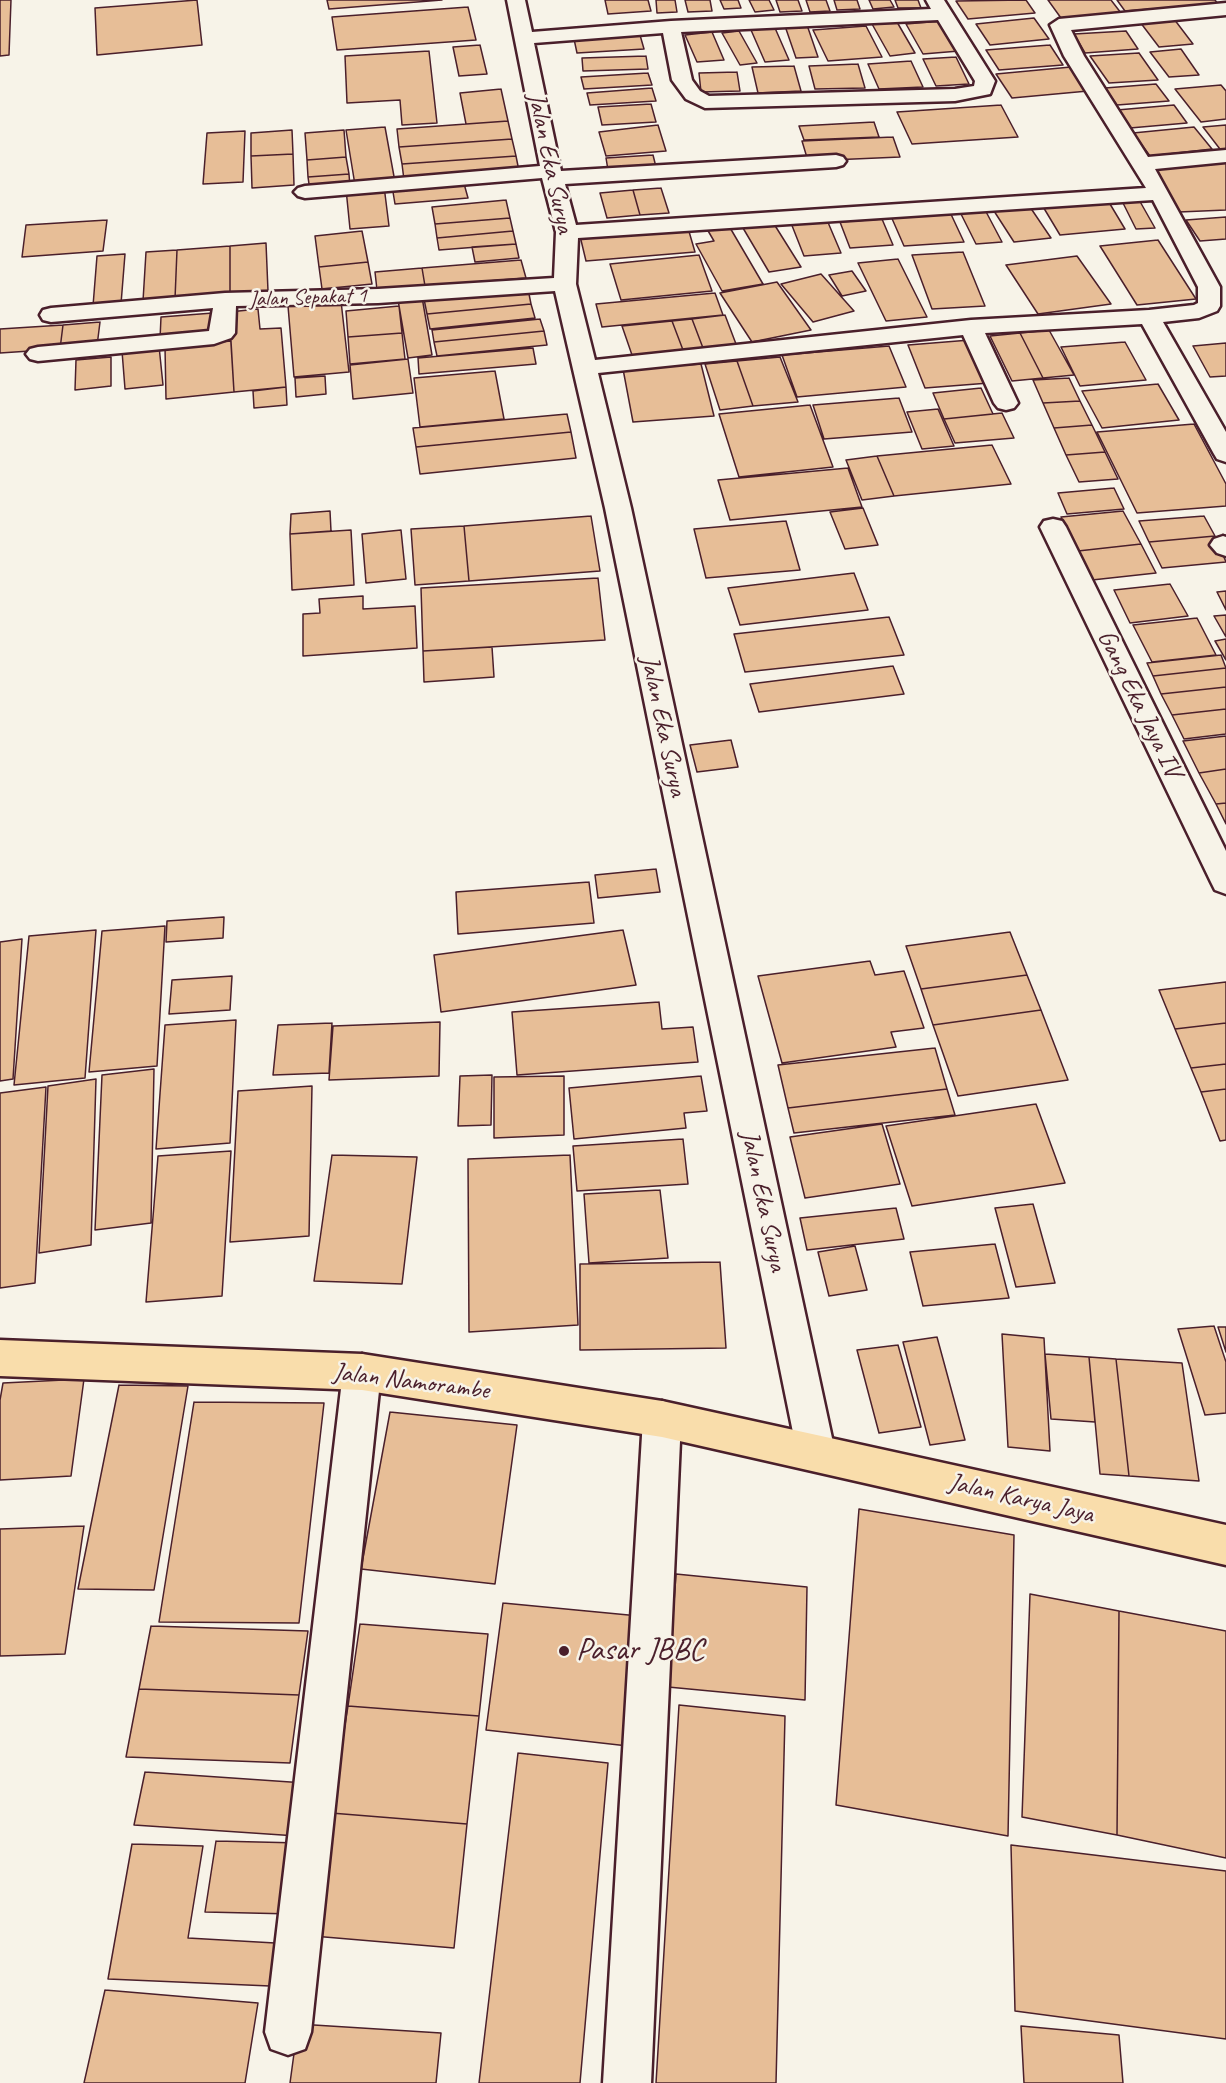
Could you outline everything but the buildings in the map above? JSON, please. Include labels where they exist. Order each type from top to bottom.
[{"type":"main road","name":"Jalan Namorambe","points":[[0,1358],[362,1372],[662,1419],[816,1452]]},
{"type":"main road","name":"Jalan Karya Jaya","points":[[816,1452],[1226,1545]]},
{"type":"street","name":"Jalan Eka Surya","points":[[516,0],[552,175],[567,232],[565,284],[620,519],[816,1452]]},
{"type":"street","points":[[525,38],[671,27],[939,7],[985,81],[983,90],[966,94],[705,102],[693,95],[682,80],[671,27]]},
{"type":"street","points":[[583,368],[971,327],[1149,317],[1199,311],[1209,306],[1218,287],[1074,56],[1059,25],[1182,21],[1226,9]]},
{"type":"street","points":[[1142,164],[1226,156]]},
{"type":"street","points":[[305,192],[552,175],[836,161]]},
{"type":"street","points":[[567,232],[1160,193]]},
{"type":"street","name":"Jalan Sepakat 1","points":[[51,315],[225,300],[378,296],[565,284]]},
{"type":"street","points":[[38,354],[214,337],[223,333],[225,300]]},
{"type":"street","points":[[1149,317],[1226,454]]},
{"type":"street","points":[[971,327],[1006,404]]},
{"type":"street","name":"Gang Eka Jaya IV","points":[[1053,527],[1226,882]]},
{"type":"street","points":[[288,2032],[362,1372]]},
{"type":"street","points":[[627,2083],[662,1419]]},
{"type":"place","name":"Pasar JBBC","points":[[564,1651]]}]
